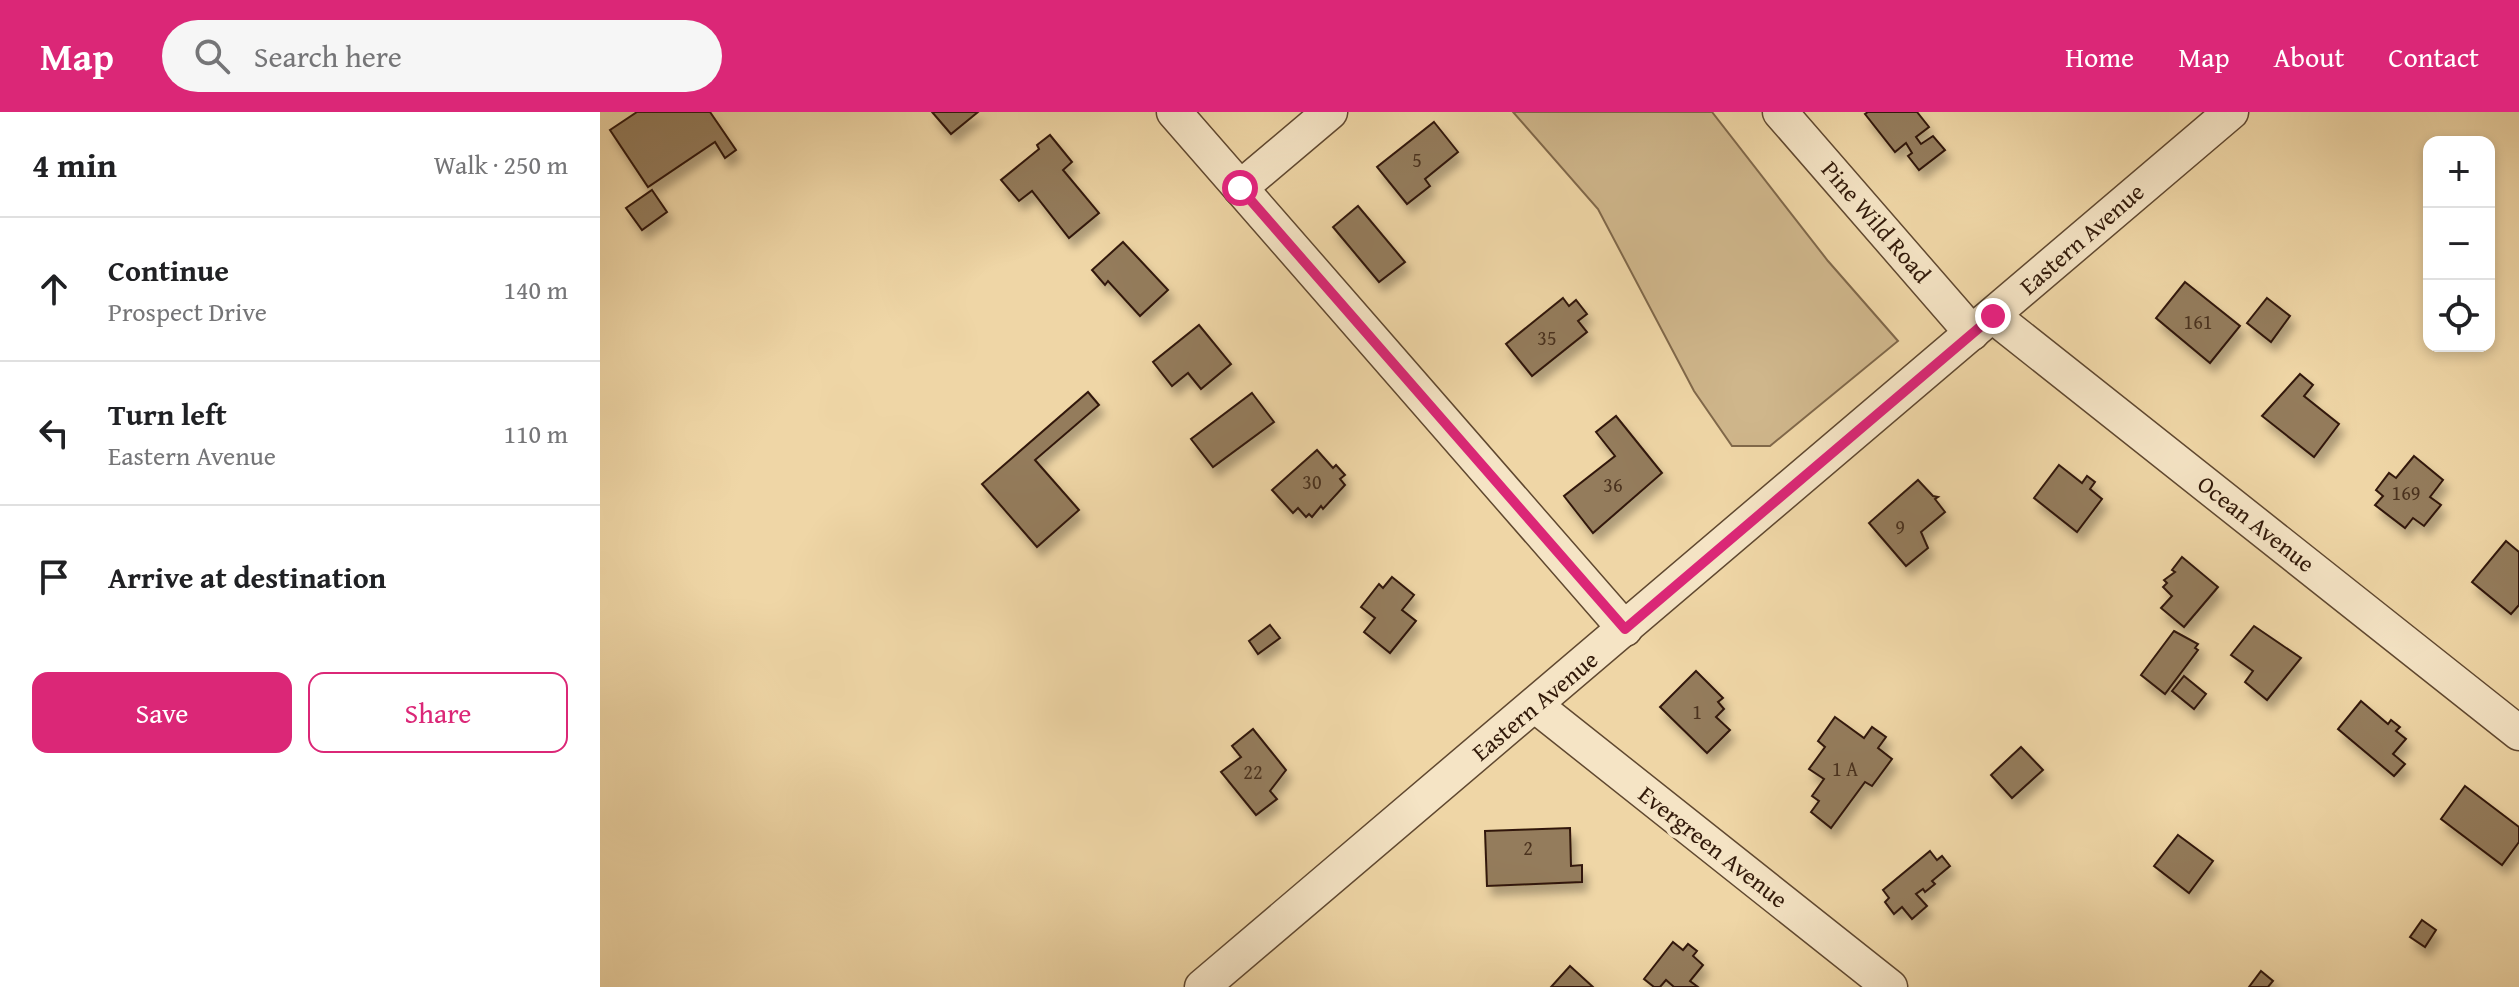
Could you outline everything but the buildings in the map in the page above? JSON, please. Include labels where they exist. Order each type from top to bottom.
[{"type":"street","points":[[1174,112],[1625,629]]},
{"type":"street","points":[[1240,188],[1330,112]]},
{"type":"street","name":"Pine Wild Road","points":[[1780,112],[1982,324]]},
{"type":"street","name":"Eastern Avenue","points":[[1202,987],[2231,112]]},
{"type":"street","name":"Ocean Avenue","points":[[1982,324],[2519,733]]},
{"type":"street","name":"Evergreen Avenue","points":[[1536,706],[1890,987]]},
{"type":"shaded area","points":[[1513,112],[1712,112],[1828,261],[1898,341],[1770,446],[1732,446],[1694,391],[1598,209]]},
{"type":"route","points":[[1240,188],[1625,629],[1993,316]]}]
